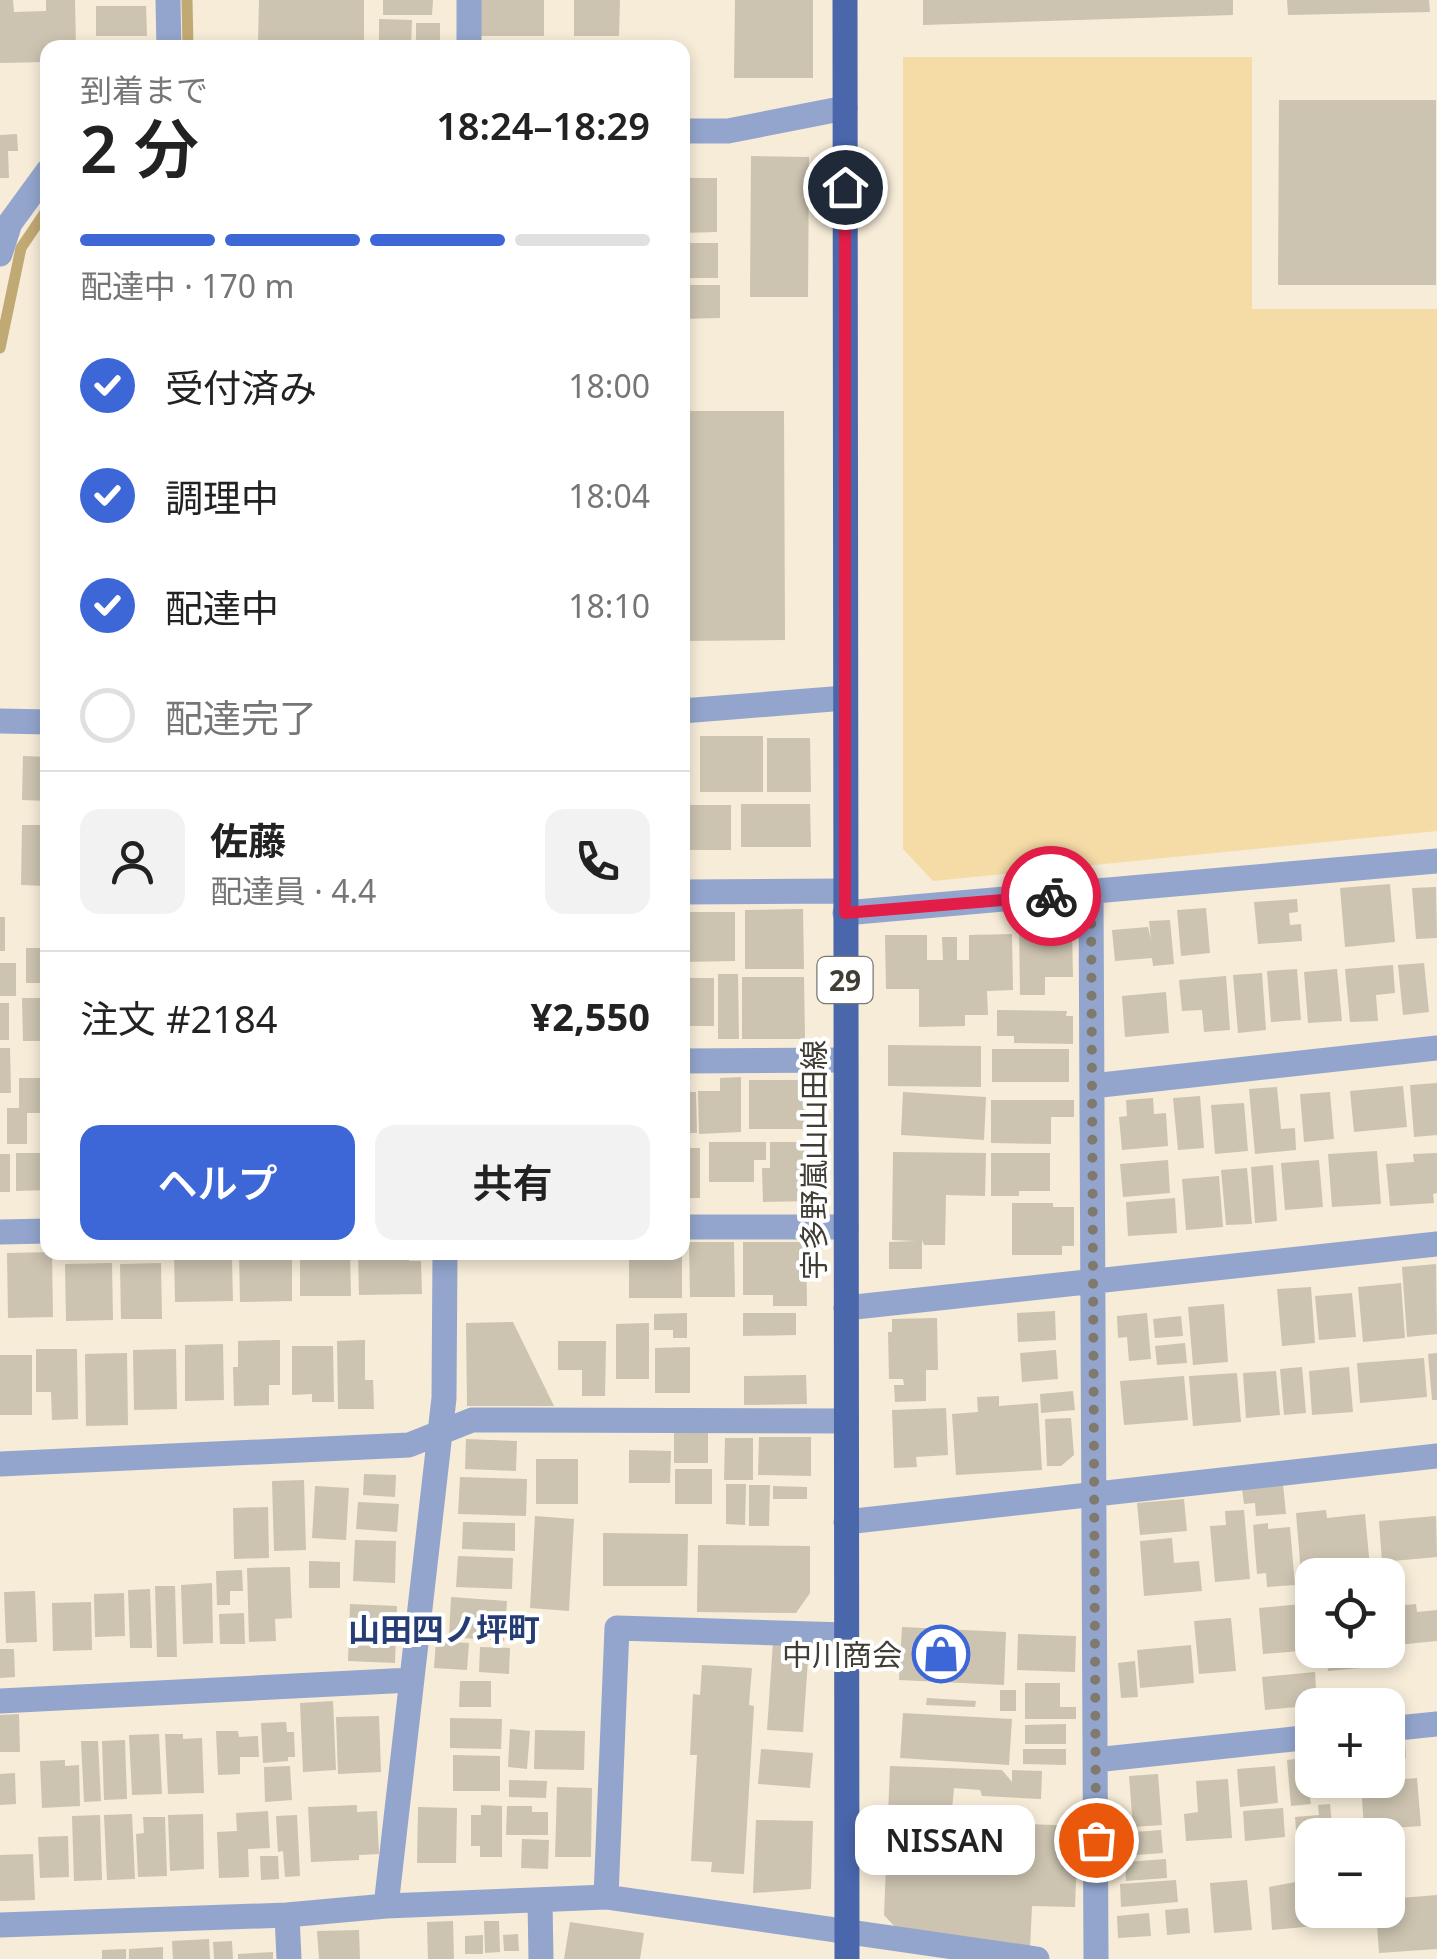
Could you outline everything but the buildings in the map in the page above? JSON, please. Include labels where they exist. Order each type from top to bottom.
[{"type":"main road","name":"宇多野嵐山山田線","points":[[845,0],[846,1959]]},
{"type":"street","points":[[168,0],[169,40]]},
{"type":"street","points":[[469,0],[469,40]]},
{"type":"street","points":[[690,132],[728,131],[845,108]]},
{"type":"street","points":[[0,254],[5,219],[40,180]]},
{"type":"street","points":[[690,710],[845,698]]},
{"type":"street","points":[[0,721],[40,722]]},
{"type":"street","points":[[690,892],[845,902],[1091,892],[1437,861]]},
{"type":"street","points":[[1091,892],[1096,1959]]},
{"type":"street","points":[[1092,1086],[1437,1048]]},
{"type":"street","points":[[690,1061],[845,1060]]},
{"type":"street","points":[[690,1227],[846,1226]]},
{"type":"street","points":[[0,1232],[40,1231]]},
{"type":"street","points":[[846,1308],[1437,1244]]},
{"type":"street","points":[[386,1906],[444,1398],[445,1260]]},
{"type":"street","points":[[0,1464],[409,1445],[472,1420],[846,1421]]},
{"type":"street","points":[[846,1522],[1437,1456]]},
{"type":"street","points":[[606,1897],[617,1628],[846,1635]]},
{"type":"street","points":[[0,1701],[411,1680]]},
{"type":"street","points":[[1405,1727],[1437,1724]]},
{"type":"street","points":[[1095,1760],[1295,1739]]},
{"type":"street","points":[[0,1925],[286,1915],[386,1906],[606,1897],[1037,1959]]},
{"type":"street","points":[[540,1901],[541,1959]]},
{"type":"street","points":[[286,1915],[289,1959]]},
{"type":"shaded area","points":[[903,57],[1252,57],[1252,309],[1437,309],[1437,831],[933,881],[903,849]]},
{"type":"waterway","points":[[187,0],[188,40]]},
{"type":"waterway","points":[[0,348],[21,248],[40,220]]},
{"type":"way so far","points":[[1051,896],[1091,892],[1096,1840]]},
{"type":"place","name":"中川商会","points":[[941,1654]]},
{"type":"place","name":"NISSAN","points":[[1096,1840]]},
{"type":"district","name":"山田四ノ坪町","points":[[444,1628]]},
{"type":"route","points":[[845,187],[845,913],[1051,896]]}]
